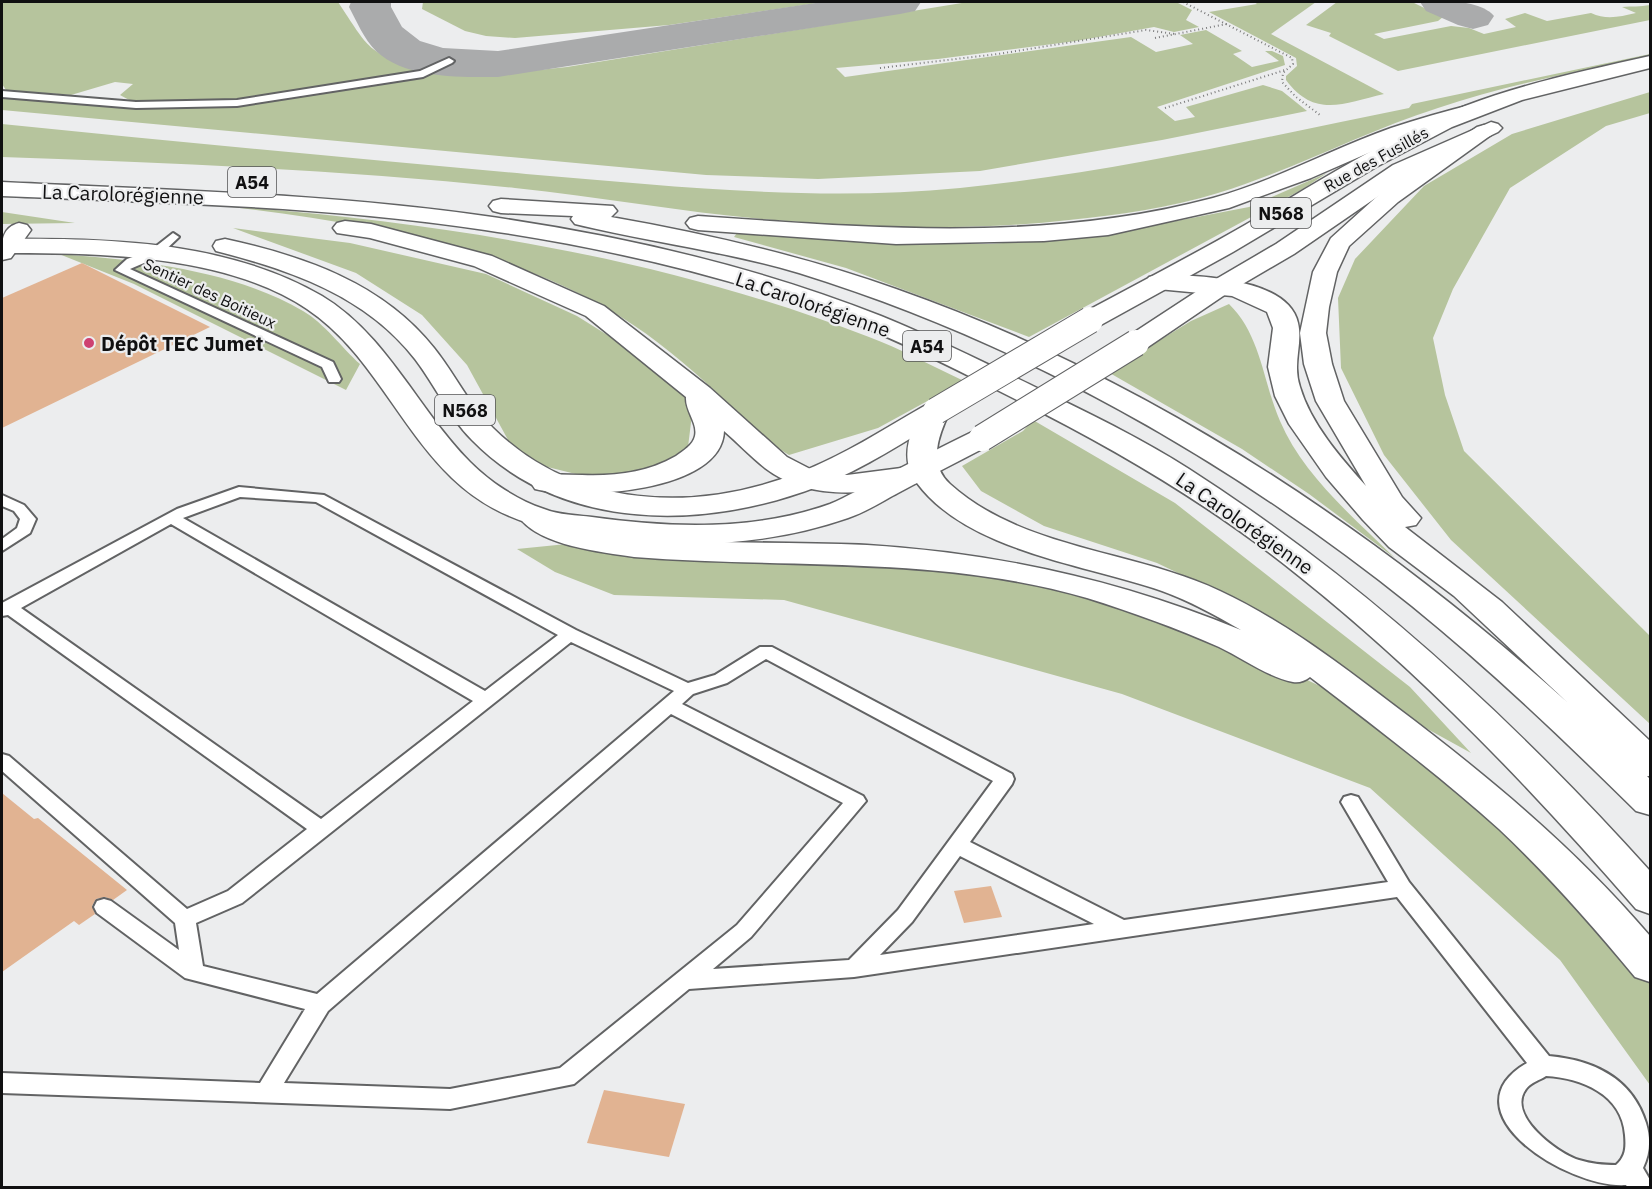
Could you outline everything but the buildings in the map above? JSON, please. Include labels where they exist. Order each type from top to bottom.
[{"type":"highway","name":"Rue des Fusillés","points":[[916,472],[981,438],[1136,343],[1220,287],[1285,249],[1479,120],[1542,88],[1650,62]]},
{"type":"highway","points":[[1542,109],[1650,78]]},
{"type":"highway","name":"Rue des Fusillés","points":[[936,411],[1090,320],[1402,142],[1479,120],[1511,120]]},
{"type":"highway","points":[[501,206],[594,209],[707,224],[803,233],[959,238],[1044,234],[1108,228],[1221,203],[1303,173],[1398,133],[1479,120]]},
{"type":"highway","points":[[1465,588],[1430,544],[1390,502],[1351,439],[1330,401],[1318,364],[1313,333],[1316,307],[1325,272],[1339,243],[1479,120]]},
{"type":"highway","name":"La Carolorégienne","points":[[2,171],[290,184],[501,206],[635,227],[719,245],[808,268],[897,298],[989,336],[1119,398],[1215,454],[1316,519],[1422,597],[1534,692],[1650,801]]},
{"type":"highway","points":[[15,190],[90,202],[371,231],[483,261],[595,311],[700,394],[777,463],[809,480],[847,484],[916,472],[964,510],[1001,531],[1139,570],[1207,597],[1323,668],[1461,775],[1519,826],[1619,927],[1650,965]]},
{"type":"highway","name":"La Carolorégienne","points":[[15,190],[270,201],[485,223],[608,245],[696,266],[782,290],[869,321],[942,353],[1086,423],[1176,474],[1275,542],[1368,614],[1476,710],[1582,818],[1650,898]]},
{"type":"highway","name":"N568","points":[[6,241],[82,231],[164,246],[236,270],[314,302],[352,334],[411,411],[461,470],[491,495],[535,517],[633,533],[694,536],[770,531],[841,511],[916,472]]},
{"type":"highway","name":"N568","points":[[164,246],[239,249],[288,263],[357,294],[391,319],[417,344],[481,433],[512,463],[546,483],[584,497],[633,507],[683,508],[726,504],[771,493],[809,480],[845,463],[936,411]]},
{"type":"highway","points":[[1158,282],[1187,282],[1220,287],[1265,300],[1282,314],[1286,332],[1281,366],[1289,397],[1304,427],[1333,467],[1381,520],[1414,552],[1465,588],[1580,693],[1650,763]]},
{"type":"highway","points":[[546,483],[617,485],[645,481],[673,471],[700,453],[710,437],[709,425],[700,408],[700,394]]},
{"type":"highway","points":[[916,472],[922,438],[936,411]]},
{"type":"highway","points":[[535,517],[546,528],[591,540],[677,551],[840,554],[938,560],[1028,574],[1101,592],[1184,620],[1293,669],[1390,721]]},
{"type":"lane","points":[[2,94],[136,105],[237,103],[423,75],[449,62]]},
{"type":"lane","name":"Sentier des Boitieux","points":[[164,246],[131,262],[122,270],[328,365],[334,379]]},
{"type":"lane","points":[[321,829],[5,609],[172,518],[238,492],[319,498],[570,634],[687,690]]},
{"type":"lane","points":[[2,500],[19,508],[28,519],[24,530],[2,546]]},
{"type":"lane","points":[[172,518],[486,700]]},
{"type":"lane","points":[[185,919],[235,897],[570,634]]},
{"type":"lane","points":[[266,1093],[320,1004],[687,690],[721,679],[766,651],[1005,779],[904,916],[854,968]]},
{"type":"lane","points":[[2,1083],[450,1099],[566,1077],[744,931],[856,801],[669,705]]},
{"type":"lane","points":[[2,761],[185,919],[192,972]]},
{"type":"lane","points":[[1351,802],[1402,888],[1543,1066]]},
{"type":"lane","points":[[957,845],[1122,929]]},
{"type":"lane","points":[[684,980],[854,968],[1402,888]]},
{"type":"lane","points":[[104,907],[192,972],[320,1004]]},
{"type":"lane","points":[[1543,1066],[1564,1067],[1586,1073],[1608,1085],[1626,1101],[1638,1120],[1644,1140],[1636,1179],[1604,1179],[1572,1175],[1551,1165],[1532,1150],[1518,1132],[1510,1114],[1509,1097],[1515,1082],[1526,1072],[1543,1066]]},
{"type":"path","points":[[1183,2],[1292,58],[1293,64],[1283,73],[1282,81],[1296,97],[1320,115]]},
{"type":"path","points":[[1155,38],[1227,24]]},
{"type":"path","points":[[879,68],[1010,53],[1146,30],[1175,34]]},
{"type":"path","points":[[1165,108],[1288,69]]},
{"type":"green space","points":[[2,2],[338,2],[364,40],[380,54],[424,68],[419,72],[243,100],[131,101],[120,95],[133,84],[115,82],[71,95],[6,90],[2,84]]},
{"type":"green space","points":[[423,2],[825,2],[669,25],[515,38],[486,36],[465,31],[422,9]]},
{"type":"green space","points":[[968,2],[1176,2],[1192,10],[1186,20],[1199,27],[1174,32],[1154,27],[1076,41],[938,59],[836,68],[845,77],[1131,37],[1156,52],[1193,44],[1180,35],[1206,30],[1242,51],[1233,54],[1252,67],[1279,61],[1265,51],[1272,51],[1283,56],[1285,65],[1157,107],[1175,121],[1195,117],[1186,107],[1263,85],[1282,91],[1307,111],[1162,140],[980,171],[818,179],[706,175],[2,110],[2,96],[133,107],[235,106],[444,72],[502,74],[567,67]]},
{"type":"green space","points":[[1254,2],[1316,2],[1271,34],[1384,94],[1331,105],[1308,100],[1286,80],[1286,76],[1297,66],[1296,58],[1209,12],[1257,4]]},
{"type":"green space","points":[[1337,2],[1412,2],[1443,17],[1438,21],[1374,34],[1384,39],[1451,26],[1469,28],[1484,34],[1516,27],[1505,19],[1525,13],[1547,21],[1591,13],[1602,17],[1613,17],[1636,13],[1622,7],[1650,5],[1650,20],[1398,71],[1329,36],[1331,33],[1306,25]]},
{"type":"green space","points":[[1650,54],[1650,56],[1517,85],[1438,108],[1246,184],[1200,198],[1125,213],[995,226],[921,227],[811,223],[741,217],[515,188],[387,176],[2,157],[2,124],[198,144],[689,187],[797,193],[906,192],[1017,181],[1185,154],[1409,108],[1412,104]]},
{"type":"green space","points":[[1650,92],[1650,113],[1606,126],[1510,188],[1453,289],[1433,338],[1445,395],[1464,451],[1650,636],[1650,724],[1451,540],[1384,455],[1341,368],[1338,298],[1355,259],[1424,186],[1512,134]]},
{"type":"green space","points":[[1327,173],[1303,189],[1029,337],[846,268],[734,237],[737,233],[894,243],[989,244],[1093,237],[1249,207]]},
{"type":"green space","points":[[216,205],[382,221],[547,247],[629,264],[790,309],[881,342],[964,381],[878,428],[789,455],[760,434],[694,372],[634,325],[576,292],[528,271],[477,254],[372,228]]},
{"type":"green space","points":[[2,212],[75,223],[2,224]]},
{"type":"green space","points":[[233,228],[350,243],[486,274],[577,316],[695,390],[688,447],[667,464],[634,473],[588,477],[519,460],[467,365],[422,315],[356,273]]},
{"type":"green space","points":[[59,254],[185,269],[247,286],[276,297],[311,316],[360,364],[346,390],[134,284]]},
{"type":"green space","points":[[1229,304],[1240,316],[1255,344],[1280,421],[1302,460],[1331,495],[1395,558],[1309,494],[1242,449],[1108,372],[1191,321]]},
{"type":"green space","points":[[1033,420],[1175,503],[1410,687],[1471,753],[1402,715],[1249,607],[1157,563],[1044,526],[981,491],[962,466],[1023,431]]},
{"type":"green space","points":[[567,544],[922,559],[1112,588],[1356,703],[1495,805],[1650,971],[1650,1085],[1560,960],[1370,788],[1122,694],[784,600],[614,595],[555,572],[517,549]]},
{"type":"taxiway","points":[[371,2],[370,7],[389,40],[404,50],[429,59],[457,63],[498,64],[900,2]]},
{"type":"taxiway","points":[[1441,2],[1473,16]]},
{"type":"place","name":"Dépôt TEC Jumet","points":[[89,343]]}]
